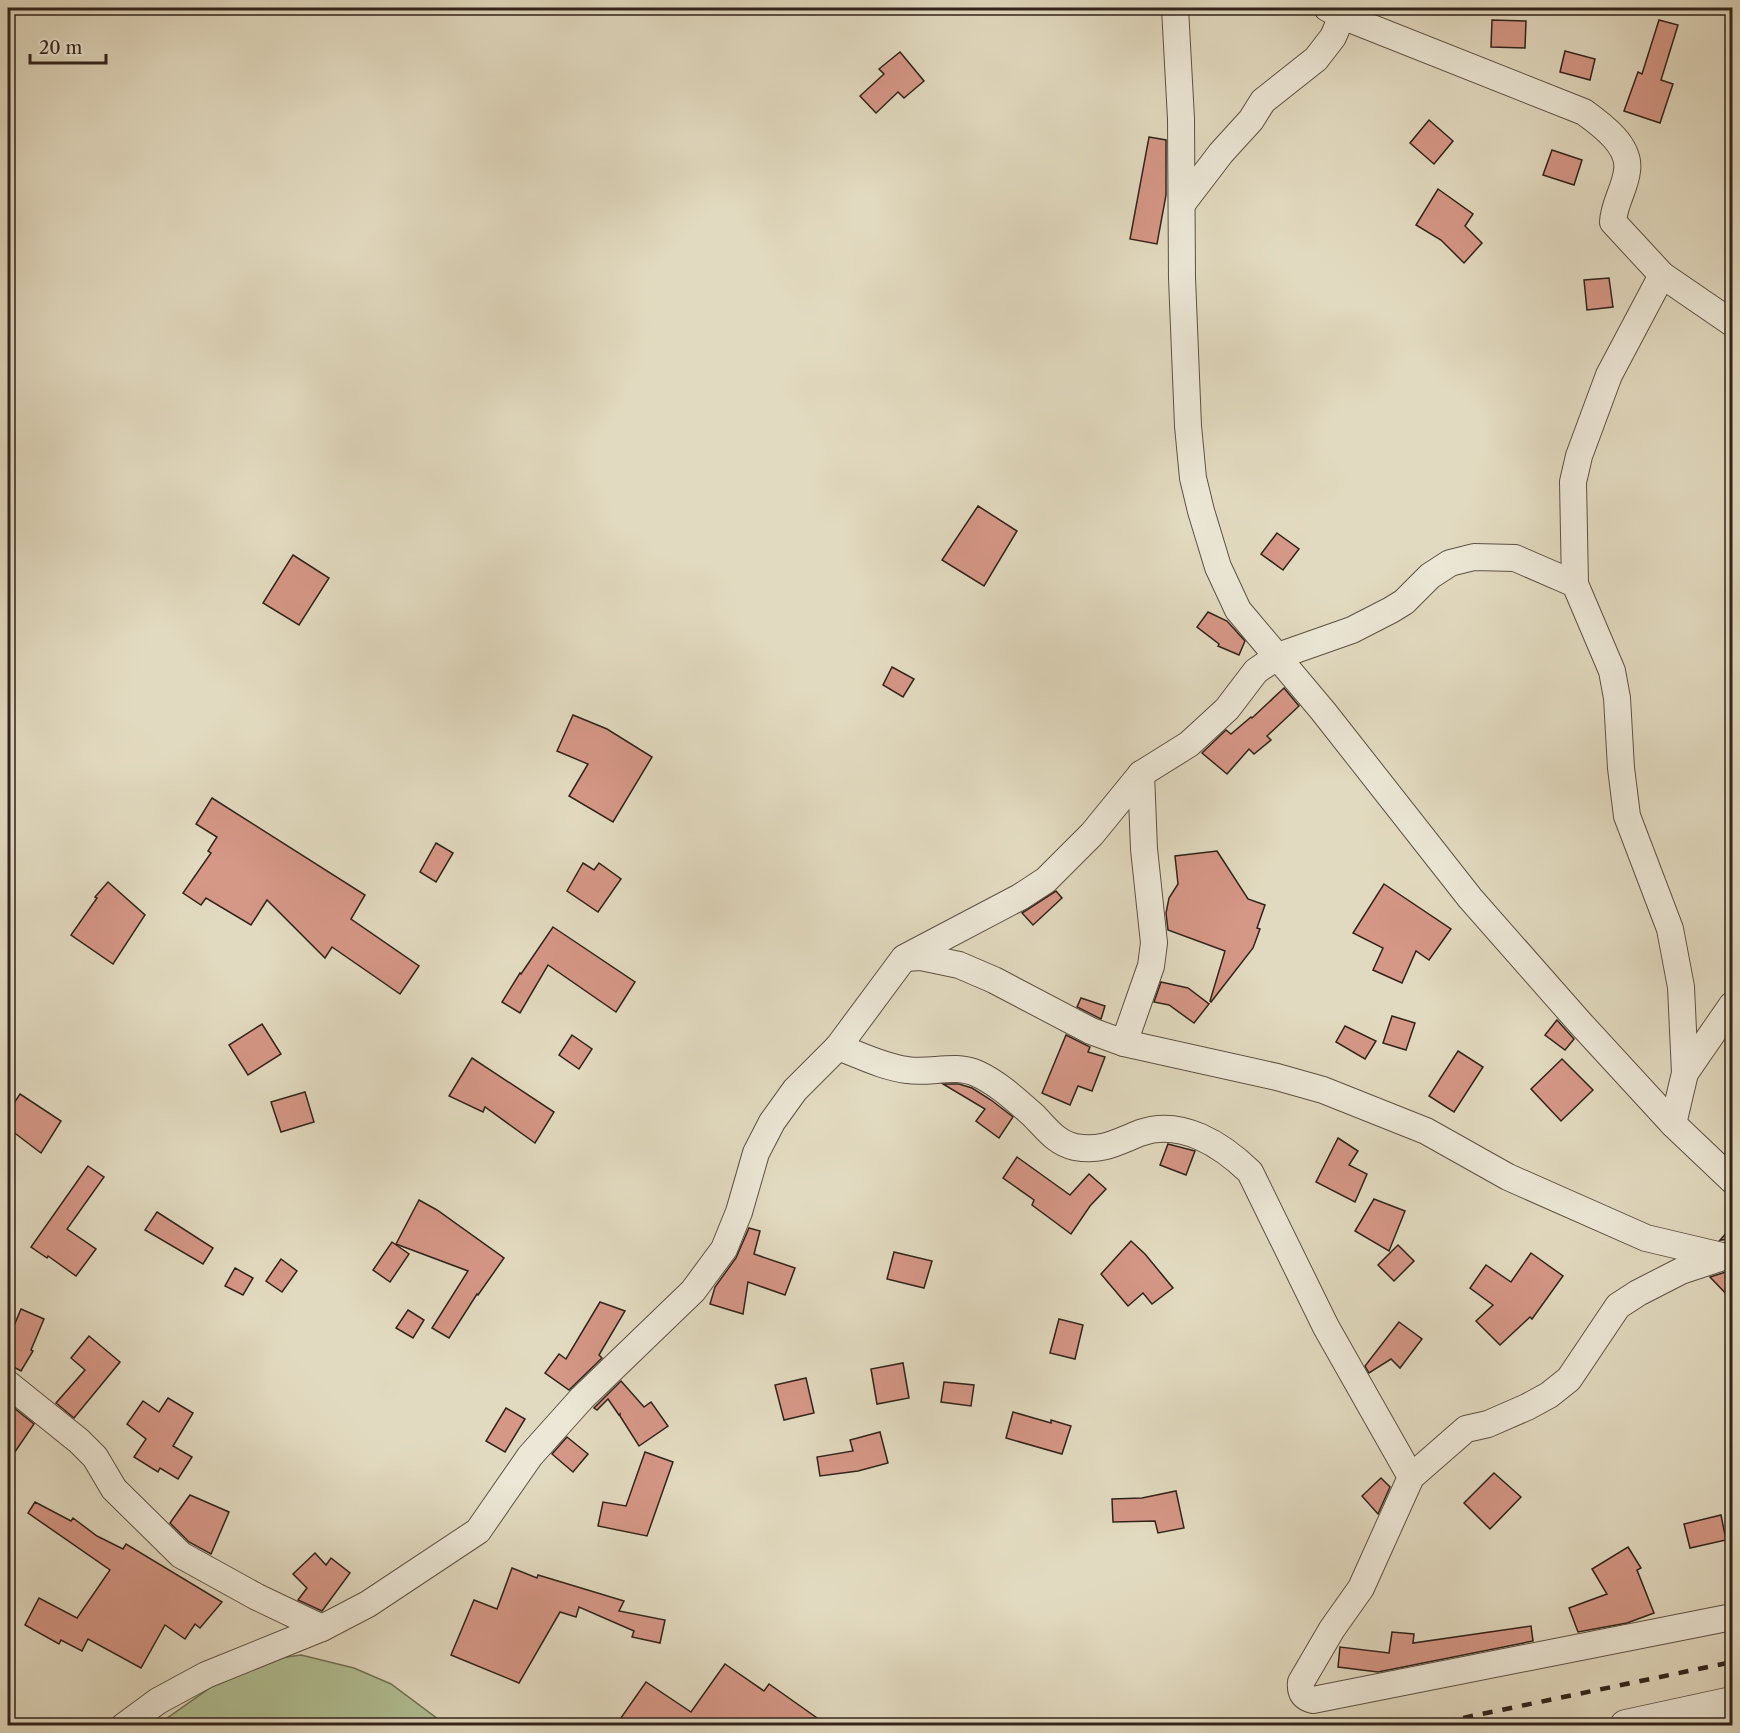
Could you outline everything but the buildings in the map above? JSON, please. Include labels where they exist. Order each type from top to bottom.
[{"type":"street","points":[[1175,8],[1181,118],[1182,278],[1188,426],[1193,478],[1200,512],[1218,567],[1238,610],[1278,656],[1470,898],[1673,1124],[1732,1180]]},
{"type":"street","points":[[1182,204],[1221,153],[1251,120],[1263,101],[1276,93],[1316,59],[1333,37],[1334,12],[1584,112],[1605,128],[1626,157],[1627,171],[1614,208],[1613,222],[1662,275],[1732,323]]},
{"type":"street","points":[[1662,275],[1610,375],[1579,456],[1573,482],[1575,584],[1612,671],[1617,698],[1621,768],[1627,816],[1670,929],[1682,987],[1685,1073],[1673,1124]]},
{"type":"street","points":[[124,1725],[158,1701],[206,1675],[322,1628],[368,1604],[478,1532],[530,1456],[582,1398],[693,1291],[724,1249],[739,1212],[756,1153],[772,1122],[795,1090],[838,1047],[904,958],[1020,897],[1046,880],[1092,834],[1141,774],[1189,744],[1227,709],[1256,671],[1278,656],[1352,630],[1391,610],[1404,602],[1430,576],[1450,563],[1474,557],[1515,558],[1575,584]]},
{"type":"street","points":[[1124,1043],[1151,966],[1154,943],[1144,849],[1141,774]]},
{"type":"street","points":[[904,958],[921,957],[959,965],[994,980],[1091,1030],[1124,1043],[1278,1077],[1323,1090],[1426,1131],[1509,1177],[1646,1238],[1727,1255]]},
{"type":"street","points":[[1685,1073],[1732,1005]]},
{"type":"street","points":[[838,1047],[908,1071],[960,1069],[978,1073],[1005,1091],[1054,1138],[1074,1147],[1102,1149],[1142,1132],[1162,1129],[1184,1131],[1216,1144],[1232,1154],[1250,1172],[1326,1327],[1411,1477]]},
{"type":"street","points":[[1727,1255],[1681,1271],[1618,1306],[1569,1379],[1549,1395],[1527,1407],[1488,1424],[1466,1430],[1411,1477],[1361,1588],[1332,1629],[1301,1682],[1300,1690],[1305,1698],[1312,1700],[1732,1617]]},
{"type":"street","points":[[8,1384],[79,1441],[95,1457],[114,1489],[181,1555],[257,1597],[322,1628]]},
{"type":"street","points":[[1626,1725],[1723,1712]]},
{"type":"green space","points":[[301,1655],[354,1668],[391,1684],[446,1725],[156,1726],[217,1683],[259,1661]]},
{"type":"railway","points":[[1424,1726],[1732,1662]]}]
